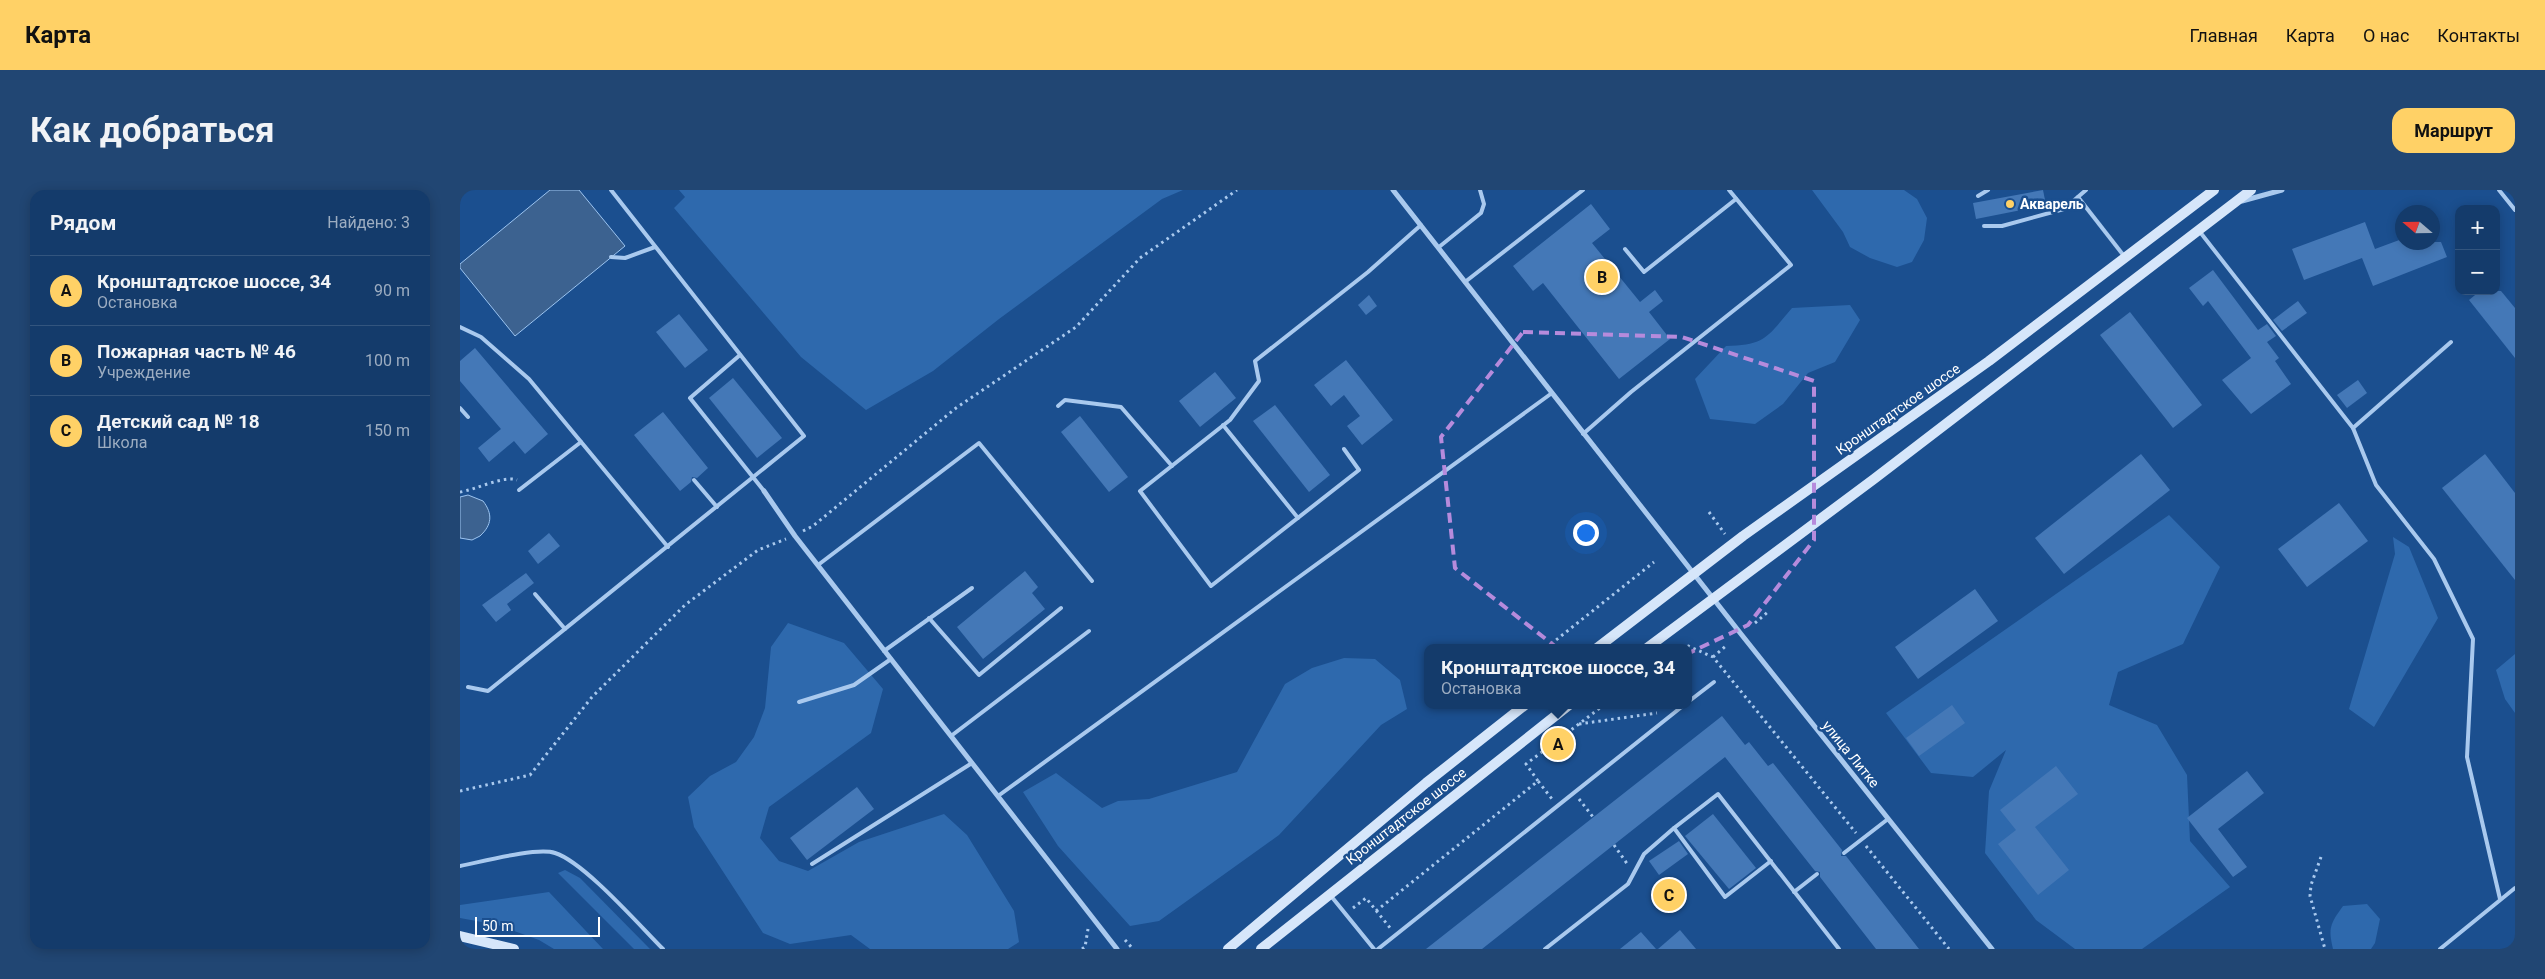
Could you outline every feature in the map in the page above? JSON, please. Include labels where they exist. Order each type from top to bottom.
[{"type":"main road","name":"Кронштадтское шоссе","points":[[1602,644],[1693,573],[1990,361],[2214,190]]},
{"type":"main road","points":[[1652,644],[2251,190]]},
{"type":"main road","name":"Кронштадтское шоссе","points":[[1228,949],[1426,784],[1520,709]]},
{"type":"main road","name":"Кронштадтское шоссе","points":[[1261,949],[1564,709]]},
{"type":"main road","points":[[460,936],[514,949]]},
{"type":"street","name":"улица Литке","points":[[1393,190],[1583,434],[1992,949]]},
{"type":"street","points":[[2234,203],[2282,190]]},
{"type":"street","points":[[764,492],[795,536],[1117,949]]},
{"type":"lane","points":[[468,687],[488,691],[804,436],[611,190]]},
{"type":"lane","points":[[1439,247],[1481,213],[1484,204],[1480,190]]},
{"type":"lane","points":[[1466,282],[1583,190]]},
{"type":"lane","points":[[1583,434],[1631,392],[1791,265],[1728,190]]},
{"type":"lane","points":[[1978,196],[1988,190]]},
{"type":"lane","points":[[1984,226],[2002,226],[2064,209],[2086,190]]},
{"type":"lane","points":[[2499,190],[2515,210]]},
{"type":"lane","points":[[2078,197],[2126,258]]},
{"type":"lane","points":[[1625,249],[1644,272],[1736,200]]},
{"type":"lane","points":[[1344,449],[1359,470],[1211,586],[1140,491],[1230,420],[1260,381],[1255,362],[1368,272],[1421,225]]},
{"type":"lane","points":[[2198,230],[2353,428],[2376,485],[2434,558],[2473,639],[2467,757],[2500,899]]},
{"type":"lane","points":[[611,257],[625,258],[655,247]]},
{"type":"lane","points":[[460,333],[462,328],[481,337],[529,379],[668,547]]},
{"type":"lane","points":[[2353,428],[2451,342]]},
{"type":"lane","points":[[740,355],[690,398],[764,492]]},
{"type":"lane","points":[[998,796],[1552,393]]},
{"type":"lane","points":[[1058,406],[1065,400],[1121,407],[1172,466]]},
{"type":"lane","points":[[460,408],[468,417]]},
{"type":"lane","points":[[1223,425],[1298,518]]},
{"type":"lane","points":[[519,490],[581,442]]},
{"type":"lane","points":[[818,565],[979,443],[1092,581]]},
{"type":"lane","points":[[694,480],[717,507]]},
{"type":"lane","points":[[884,651],[972,588]]},
{"type":"lane","points":[[535,594],[565,629]]},
{"type":"lane","points":[[929,618],[979,675],[1061,608]]},
{"type":"lane","points":[[952,736],[1089,631]]},
{"type":"lane","points":[[799,702],[854,685],[891,659]]},
{"type":"lane","points":[[1692,699],[1714,682]]},
{"type":"lane","points":[[1329,894],[1376,949],[1679,709]]},
{"type":"lane","points":[[812,864],[972,763]]},
{"type":"lane","points":[[1545,949],[1628,884],[1644,854],[1718,794],[1839,949]]},
{"type":"lane","points":[[1844,853],[1888,819]]},
{"type":"lane","points":[[1674,828],[1726,897],[1771,861]]},
{"type":"lane","points":[[460,866],[525,854],[554,852],[583,869],[663,949]]},
{"type":"lane","points":[[1794,892],[1817,874]]},
{"type":"lane","points":[[2440,949],[2515,888]]},
{"type":"path","points":[[460,791],[530,775],[592,697],[685,604],[758,550],[795,536],[812,526],[956,408],[1076,327],[1140,258],[1238,190]]},
{"type":"path","points":[[460,492],[474,490],[510,477],[528,483]]},
{"type":"path","points":[[1709,512],[1727,537]]},
{"type":"path","points":[[1551,644],[1654,562]]},
{"type":"path","points":[[1755,623],[1769,611]]},
{"type":"path","points":[[1683,640],[1685,644]]},
{"type":"path","points":[[1712,657],[1727,645]]},
{"type":"path","points":[[1692,648],[1712,657],[1949,949]]},
{"type":"path","points":[[1558,806],[1526,764],[1599,709]]},
{"type":"path","points":[[1579,724],[1663,712],[1668,718]]},
{"type":"path","points":[[1376,910],[1538,781]]},
{"type":"path","points":[[1575,792],[1593,817]]},
{"type":"path","points":[[1614,845],[1634,873]]},
{"type":"path","points":[[2321,857],[2310,885],[2310,896],[2325,949]]},
{"type":"path","points":[[1346,914],[1366,898],[1396,935]]},
{"type":"highlighted area","points":[[1523,332],[1682,337],[1814,381],[1814,540],[1748,625],[1611,690],[1455,568],[1441,437]]},
{"type":"shaded area","points":[[550,190],[579,190],[625,246],[515,336],[460,268],[460,264]]},
{"type":"shaded area","points":[[679,190],[1183,190],[1162,199],[999,319],[933,371],[866,410],[801,357],[674,208],[685,197]]},
{"type":"shaded area","points":[[1812,190],[1904,190],[1917,199],[1927,218],[1924,240],[1912,262],[1897,267],[1870,258],[1850,247],[1843,232]]},
{"type":"shaded area","points":[[1850,305],[1860,320],[1835,362],[1808,373],[1783,404],[1755,424],[1710,419],[1695,379],[1726,346],[1750,344],[1765,337],[1771,333],[1792,308]]},
{"type":"shaded area","points":[[468,495],[483,501],[490,515],[487,528],[480,536],[472,540],[460,538],[460,497]]},
{"type":"shaded area","points":[[2169,515],[2220,567],[2183,644],[2118,672],[2109,705],[2157,725],[2187,775],[2190,841],[2230,887],[2142,949],[2075,949],[2036,920],[1985,853],[1989,791],[2006,750],[1973,777],[1931,773],[1886,713]]},
{"type":"shaded area","points":[[2393,537],[2409,547],[2438,618],[2374,727],[2349,709],[2395,554]]},
{"type":"shaded area","points":[[788,623],[844,643],[883,689],[871,733],[769,807],[760,838],[779,861],[808,871],[859,842],[944,814],[967,835],[1014,911],[1019,942],[1008,949],[870,949],[851,935],[790,944],[763,933],[694,827],[688,797],[710,776],[736,762],[754,737],[765,708],[771,647]]},
{"type":"shaded area","points":[[2515,654],[2515,713],[2505,699],[2496,670]]},
{"type":"shaded area","points":[[1344,658],[1375,659],[1400,680],[1407,709],[1381,725],[1279,835],[1159,921],[1130,926],[1058,846],[1023,792],[1056,773],[1102,808],[1118,801],[1149,799],[1237,772],[1285,684],[1312,668]]},
{"type":"shaded area","points":[[565,870],[580,878],[650,949],[634,949],[558,873]]},
{"type":"shaded area","points":[[549,892],[603,949],[554,949],[539,940],[498,925],[460,918],[460,905]]},
{"type":"shaded area","points":[[2367,904],[2380,919],[2375,943],[2371,949],[2333,949],[2331,926],[2343,906]]},
{"type":"building","name":"Акварель","points":[[2043,190],[2046,205],[1976,219],[1973,203]]},
{"type":"building","points":[[1591,204],[1610,229],[1592,243],[1640,302],[1655,290],[1663,301],[1649,312],[1670,339],[1619,379],[1543,283],[1533,291],[1513,266]]},
{"type":"building","points":[[2365,222],[2375,249],[2395,242],[2395,250],[2440,250],[2441,242],[2447,257],[2373,286],[2362,258],[2304,280],[2292,249]]},
{"type":"building","points":[[2213,270],[2258,330],[2267,324],[2276,336],[2267,342],[2279,358],[2275,361],[2291,384],[2251,414],[2222,380],[2251,358],[2208,301],[2203,306],[2189,288]]},
{"type":"building","points":[[2501,291],[2515,308],[2515,358],[2469,300],[2475,295],[2500,295]]},
{"type":"building","points":[[1369,295],[1377,306],[1366,315],[1358,305]]},
{"type":"building","points":[[2298,301],[2307,313],[2282,331],[2273,320]]},
{"type":"building","points":[[2130,312],[2202,405],[2173,428],[2100,335]]},
{"type":"building","points":[[679,314],[708,350],[685,368],[656,332]]},
{"type":"building","points":[[475,348],[548,434],[525,454],[514,441],[489,462],[478,448],[501,429],[460,381],[460,361]]},
{"type":"building","points":[[1346,360],[1393,420],[1362,445],[1347,426],[1360,416],[1344,395],[1331,406],[1314,385]]},
{"type":"building","points":[[1215,372],[1236,398],[1200,427],[1179,401]]},
{"type":"building","points":[[733,378],[782,438],[757,458],[709,398]]},
{"type":"building","points":[[2358,380],[2367,393],[2347,408],[2337,395]]},
{"type":"building","points":[[1275,405],[1330,475],[1309,492],[1253,421]]},
{"type":"building","points":[[663,412],[708,468],[697,478],[692,477],[691,482],[680,491],[634,435]]},
{"type":"building","points":[[1080,416],[1128,477],[1109,492],[1061,432]]},
{"type":"building","points":[[2141,454],[2170,490],[2064,574],[2035,538]]},
{"type":"building","points":[[2485,454],[2515,493],[2515,580],[2442,488]]},
{"type":"building","points":[[2339,503],[2368,541],[2307,587],[2278,549]]},
{"type":"building","points":[[549,533],[560,546],[538,564],[528,551]]},
{"type":"building","points":[[1025,571],[1038,587],[1032,593],[1045,609],[983,659],[957,627]]},
{"type":"building","points":[[526,573],[534,583],[507,604],[511,610],[496,622],[482,605]]},
{"type":"building","points":[[1975,589],[1998,621],[1918,679],[1895,647]]},
{"type":"building","points":[[1952,705],[1965,723],[1919,756],[1906,738]]},
{"type":"building","points":[[1722,716],[1745,745],[1749,742],[1768,766],[1773,763],[1842,850],[1841,856],[1846,856],[1919,949],[1876,949],[1820,877],[1820,872],[1815,871],[1725,757],[1482,949],[1426,949]]},
{"type":"building","points":[[2056,766],[2078,794],[2035,827],[2069,870],[2038,895],[1998,844],[2016,830],[2000,810]]},
{"type":"building","points":[[2247,771],[2264,793],[2218,829],[2247,867],[2233,877],[2187,818]]},
{"type":"building","points":[[857,787],[874,809],[807,860],[790,838]]},
{"type":"building","points":[[1713,814],[1756,868],[1729,889],[1685,836]]},
{"type":"building","points":[[1679,841],[1688,854],[1659,875],[1649,861]]},
{"type":"building","points":[[1680,930],[1696,949],[1658,949]]},
{"type":"building","points":[[1641,932],[1656,949],[1620,949]]},
{"type":"place","name":"Акварель","points":[[2010,204]]},
{"type":"place","name":"Пожарная часть № 46","points":[[1602,277]]},
{"type":"place","name":"Кронштадтское шоссе, 34","points":[[1558,744]]},
{"type":"place","name":"Детский сад № 18","points":[[1669,895]]}]
